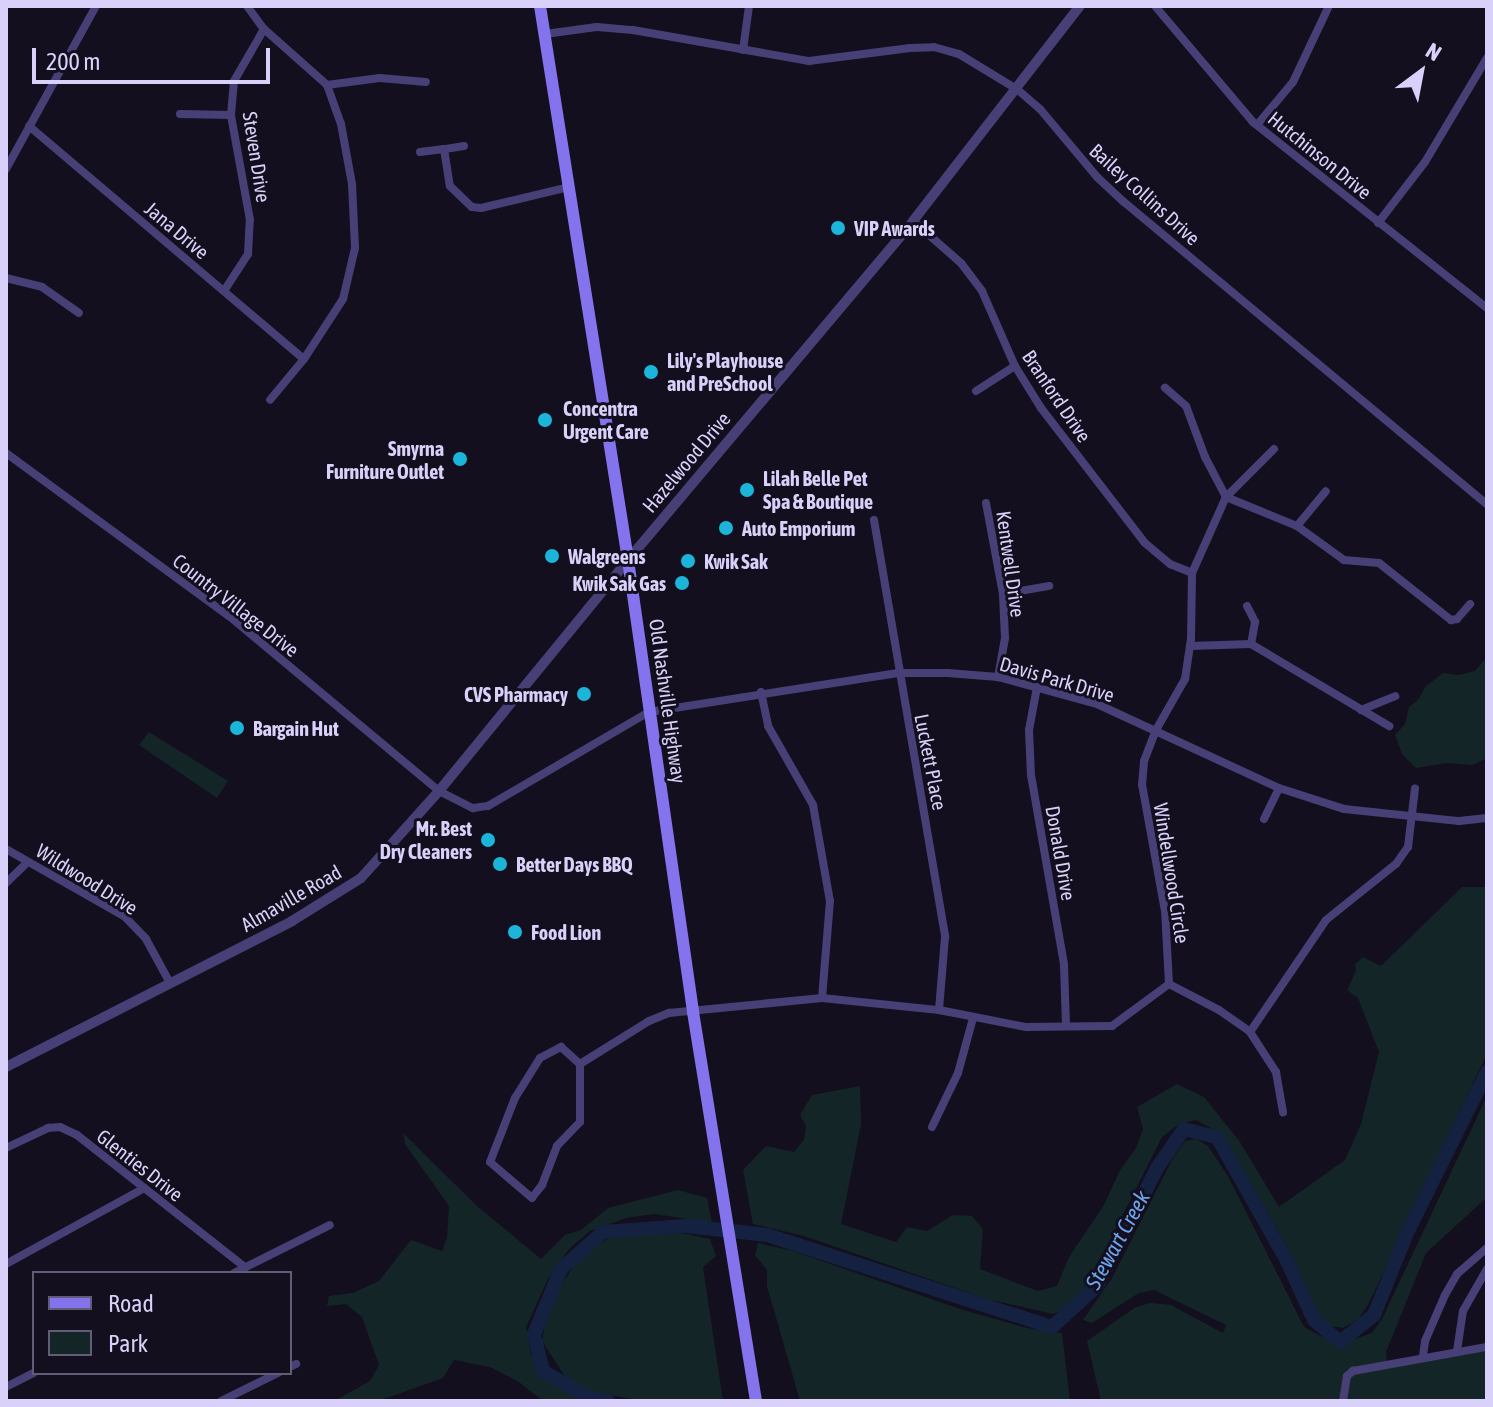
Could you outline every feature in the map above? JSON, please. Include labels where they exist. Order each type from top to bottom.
[{"type":"main road","name":"Old Nashville Highway","points":[[540,6],[628,560],[693,1012],[756,1401]]},
{"type":"street","points":[[6,169],[96,6]]},
{"type":"street","points":[[247,6],[264,29],[327,85],[341,124],[352,184],[355,248],[343,299],[304,359],[270,400]]},
{"type":"street","points":[[743,50],[749,6]]},
{"type":"street","name":"Hazelwood Drive","points":[[439,791],[913,221],[1018,90],[1080,6]]},
{"type":"street","name":"Hutchinson Drive","points":[[1155,6],[1257,125],[1487,308]]},
{"type":"street","points":[[1257,125],[1293,82],[1329,6]]},
{"type":"street","name":"Bailey Collins Drive","points":[[545,34],[597,27],[809,61],[934,47],[959,54],[1018,90],[1040,109],[1097,177],[1124,202],[1487,504]]},
{"type":"street","name":"Steven Drive","points":[[224,291],[248,254],[250,220],[231,115],[234,81],[264,29]]},
{"type":"street","points":[[1378,223],[1425,162],[1487,58]]},
{"type":"street","points":[[327,85],[380,78],[426,82]]},
{"type":"street","points":[[180,114],[231,115]]},
{"type":"street","name":"Jana Drive","points":[[29,126],[304,359]]},
{"type":"street","points":[[420,152],[464,146]]},
{"type":"street","points":[[444,149],[450,186],[472,207],[481,208],[569,187]]},
{"type":"street","name":"Branford Drive","points":[[913,221],[949,251],[982,291],[1015,366],[1041,408],[1145,543],[1170,564],[1192,573]]},
{"type":"street","points":[[6,278],[42,287],[79,313]]},
{"type":"street","points":[[976,391],[1015,366]]},
{"type":"street","points":[[1165,388],[1186,406],[1205,457],[1226,497],[1297,526],[1344,560],[1379,563],[1451,620],[1457,619],[1470,604]]},
{"type":"street","name":"Windellwood Circle","points":[[1169,984],[1165,911],[1142,785],[1144,761],[1156,730],[1185,679],[1190,646],[1192,573],[1210,529],[1226,497],[1274,449]]},
{"type":"street","name":"Country Village Drive","points":[[6,453],[229,616],[439,791]]},
{"type":"street","points":[[1297,526],[1326,491]]},
{"type":"street","name":"Kentwell Drive","points":[[986,503],[1003,594],[1005,638],[998,677]]},
{"type":"street","name":"Luckett Place","points":[[874,520],[945,937],[939,1010]]},
{"type":"street","points":[[1003,594],[1049,586]]},
{"type":"street","points":[[1247,606],[1255,622],[1251,644]]},
{"type":"street","points":[[1190,646],[1251,644],[1389,726]]},
{"type":"street","name":"Davis Park Drive","points":[[649,712],[761,692],[898,673],[998,677],[1097,704],[1279,788],[1344,809],[1459,821],[1487,818]]},
{"type":"street","name":"Donald Drive","points":[[1037,687],[1029,730],[1031,775],[1064,965],[1066,1026]]},
{"type":"street","points":[[761,692],[768,726],[813,805],[816,818],[830,901],[822,998]]},
{"type":"street","points":[[1361,710],[1395,696]]},
{"type":"street","points":[[439,791],[473,808],[488,806],[649,712]]},
{"type":"street","points":[[1264,819],[1279,788]]},
{"type":"street","points":[[1250,1032],[1326,920],[1396,864],[1408,847],[1414,817],[1415,788]]},
{"type":"street","name":"Almaville Road","points":[[6,1067],[321,905],[361,878],[439,791]]},
{"type":"street","name":"Wildwood Drive","points":[[6,849],[125,917],[146,939],[170,983]]},
{"type":"street","points":[[6,883],[28,862]]},
{"type":"street","points":[[580,1064],[649,1021],[669,1013],[822,998],[939,1010],[1026,1027],[1112,1026],[1169,984],[1219,1010],[1250,1032],[1276,1072],[1283,1112]]},
{"type":"street","points":[[932,1127],[958,1073],[973,1018]]},
{"type":"street","points":[[561,1047],[580,1064],[580,1122],[557,1146],[532,1198],[490,1162],[515,1098],[540,1058],[561,1047]]},
{"type":"street","name":"Glenties Drive","points":[[6,1148],[48,1128],[60,1127],[77,1135],[245,1267]]},
{"type":"street","points":[[6,1264],[144,1188]]},
{"type":"street","points":[[238,1271],[330,1225]]},
{"type":"street","points":[[1423,1356],[1425,1341],[1457,1274],[1487,1248]]},
{"type":"street","points":[[1457,1351],[1463,1311],[1487,1269]]},
{"type":"street","points":[[1343,1401],[1347,1376],[1353,1371],[1423,1356],[1487,1347]]},
{"type":"street","points":[[6,1387],[32,1374]]},
{"type":"street","points":[[221,1401],[274,1375]]},
{"type":"green space","points":[[1487,657],[1487,758],[1473,765],[1447,763],[1416,768],[1402,754],[1395,735],[1405,724],[1409,707],[1418,700],[1426,686],[1443,673],[1459,675],[1475,671]]},
{"type":"green space","points":[[149,732],[228,781],[217,798],[139,745]]},
{"type":"green space","points":[[1462,887],[1487,887],[1487,1054],[1368,1305],[1358,1319],[1343,1328],[1330,1326],[1316,1314],[1284,1241],[1243,1170],[1218,1132],[1196,1120],[1179,1124],[1162,1137],[1095,1270],[1091,1285],[1070,1307],[1053,1314],[987,1299],[804,1236],[753,1224],[743,1170],[766,1146],[794,1152],[804,1140],[806,1126],[800,1115],[812,1095],[860,1086],[861,1124],[841,1224],[896,1242],[907,1227],[927,1231],[953,1215],[972,1216],[983,1229],[980,1269],[1038,1291],[1057,1286],[1069,1257],[1104,1205],[1120,1170],[1136,1148],[1143,1129],[1137,1107],[1177,1084],[1204,1097],[1240,1142],[1279,1207],[1345,1160],[1361,1124],[1379,1052],[1358,998],[1347,990],[1356,971],[1355,964],[1363,957],[1381,966]]},
{"type":"green space","points":[[1487,1096],[1485,1199],[1426,1253],[1386,1352],[1387,1363],[1487,1347],[1487,1401],[1101,1401],[1087,1341],[1136,1307],[1150,1303],[1171,1305],[1223,1333],[1226,1325],[1154,1290],[1139,1293],[1092,1323],[1083,1320],[1112,1278],[1173,1158],[1185,1141],[1196,1139],[1208,1146],[1228,1176],[1304,1327],[1338,1345],[1372,1333],[1382,1319]]},
{"type":"green space","points":[[403,1133],[476,1205],[541,1259],[565,1235],[581,1230],[608,1208],[678,1190],[707,1198],[712,1223],[655,1214],[626,1218],[590,1231],[569,1249],[548,1279],[526,1327],[531,1355],[549,1380],[580,1401],[543,1401],[519,1382],[490,1367],[454,1360],[443,1378],[378,1401],[334,1401],[370,1381],[379,1365],[362,1317],[346,1304],[327,1306],[329,1296],[353,1293],[379,1281],[411,1240],[442,1251],[447,1238],[449,1206],[405,1144]]},
{"type":"green space","points":[[676,1232],[710,1239],[716,1256],[703,1267],[723,1401],[644,1401],[585,1391],[566,1378],[542,1341],[546,1316],[561,1285],[580,1257],[609,1238]]},
{"type":"green space","points":[[758,1243],[793,1251],[960,1309],[1027,1328],[1062,1333],[1070,1401],[800,1401],[767,1286],[767,1270],[755,1255]]},
{"type":"waterway","name":"Stewart Creek","points":[[608,1401],[587,1397],[543,1371],[534,1334],[561,1269],[603,1232],[686,1226],[767,1235],[1052,1327],[1097,1286],[1157,1168],[1184,1129],[1217,1137],[1286,1259],[1314,1320],[1340,1342],[1374,1315],[1407,1233],[1487,1072]]},
{"type":"place","name":"VIP Awards","points":[[838,228]]},
{"type":"place","name":"Lily's Playhouse and PreSchool","points":[[651,372]]},
{"type":"place","name":"Concentra Urgent Care","points":[[545,420]]},
{"type":"place","name":"Smyrna Furniture Outlet","points":[[460,459]]},
{"type":"place","name":"Lilah Belle Pet Spa & Boutique","points":[[747,490]]},
{"type":"place","name":"Auto Emporium","points":[[726,528]]},
{"type":"place","name":"Walgreens","points":[[552,556]]},
{"type":"place","name":"Kwik Sak","points":[[688,561]]},
{"type":"place","name":"Kwik Sak Gas","points":[[682,583]]},
{"type":"place","name":"CVS Pharmacy","points":[[584,694]]},
{"type":"place","name":"Bargain Hut","points":[[237,728]]},
{"type":"place","name":"Mr. Best Dry Cleaners","points":[[488,840]]},
{"type":"place","name":"Better Days BBQ","points":[[500,864]]},
{"type":"place","name":"Food Lion","points":[[515,932]]}]
